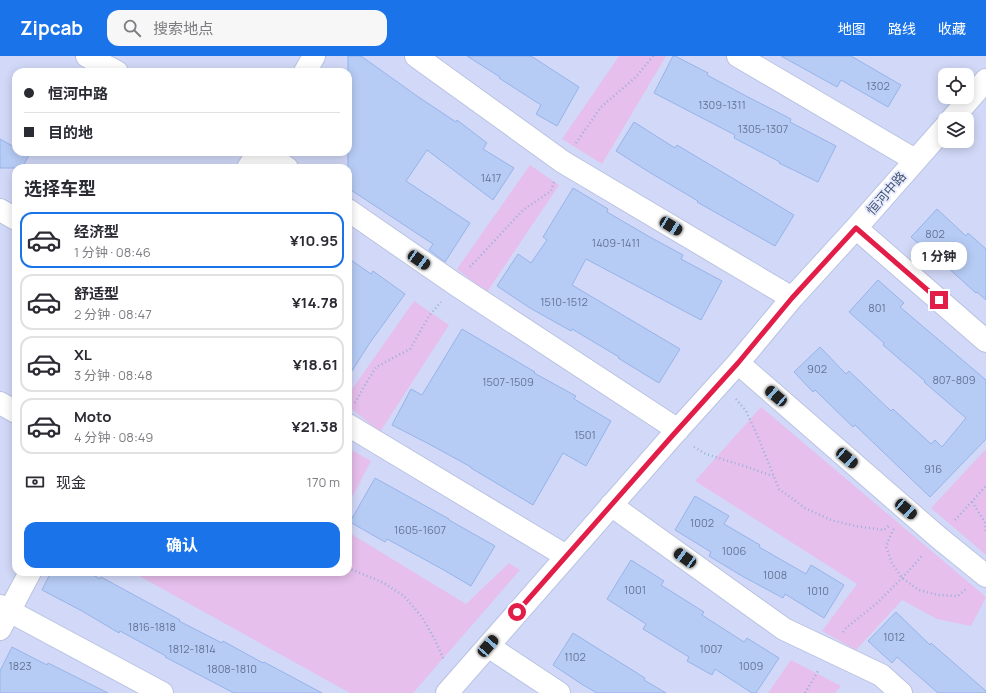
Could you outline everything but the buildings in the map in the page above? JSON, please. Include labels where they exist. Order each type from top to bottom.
[{"type":"street","points":[[87,56],[110,68]]},
{"type":"street","points":[[307,68],[314,56]]},
{"type":"street","points":[[416,56],[563,162],[792,298]]},
{"type":"street","points":[[738,56],[915,160]]},
{"type":"street","points":[[959,112],[983,88]]},
{"type":"street","name":"恒河中路","points":[[454,685],[566,556],[738,363],[792,298],[856,228],[938,134]]},
{"type":"street","points":[[269,156],[280,164]]},
{"type":"street","points":[[0,210],[12,217]]},
{"type":"street","points":[[352,213],[455,284],[676,432]]},
{"type":"street","points":[[856,228],[986,341]]},
{"type":"street","points":[[738,363],[938,537],[983,574]]},
{"type":"street","points":[[0,403],[12,410]]},
{"type":"street","points":[[352,416],[566,556]]},
{"type":"street","points":[[611,505],[784,629],[881,675],[900,693]]},
{"type":"street","points":[[27,576],[3,615],[162,693]]},
{"type":"street","points":[[488,646],[559,693]]},
{"type":"path","points":[[352,413],[365,385],[376,367],[410,350],[429,316],[490,244],[523,210],[551,191],[563,162],[601,107],[636,77],[653,56]]},
{"type":"path","points":[[721,382],[746,411],[758,436],[779,489],[805,508],[831,520],[855,526],[884,530],[906,509]]},
{"type":"path","points":[[676,432],[706,454],[774,476]]},
{"type":"path","points":[[805,693],[829,650],[846,628],[877,603],[902,578],[986,486]]},
{"type":"path","points":[[972,502],[985,522],[986,530]]},
{"type":"path","points":[[906,509],[891,534],[886,547],[892,563],[902,578],[919,590],[938,595],[958,596],[983,574]]},
{"type":"path","points":[[352,570],[384,583],[404,596],[425,623],[434,638],[454,685]]},
{"type":"shaded area","points":[[0,56],[986,56],[986,693],[0,693]]},
{"type":"shaded area","points":[[619,56],[666,56],[602,164],[562,139]]},
{"type":"shaded area","points":[[530,165],[559,185],[487,292],[457,269]]},
{"type":"shaded area","points":[[414,301],[449,325],[380,432],[352,409],[352,389]]},
{"type":"shaded area","points":[[761,407],[986,597],[971,626],[937,619],[902,600],[856,650],[822,631],[857,584],[695,481]]},
{"type":"shaded area","points":[[986,449],[986,555],[931,508]]},
{"type":"shaded area","points":[[352,450],[371,461],[352,497]]},
{"type":"shaded area","points":[[352,534],[466,604],[509,563],[520,570],[413,693],[350,693],[139,576],[352,576]]},
{"type":"shaded area","points":[[791,660],[841,686],[835,693],[768,693]]},
{"type":"route","points":[[517,612],[738,363],[792,298],[856,228],[939,300]]}]
